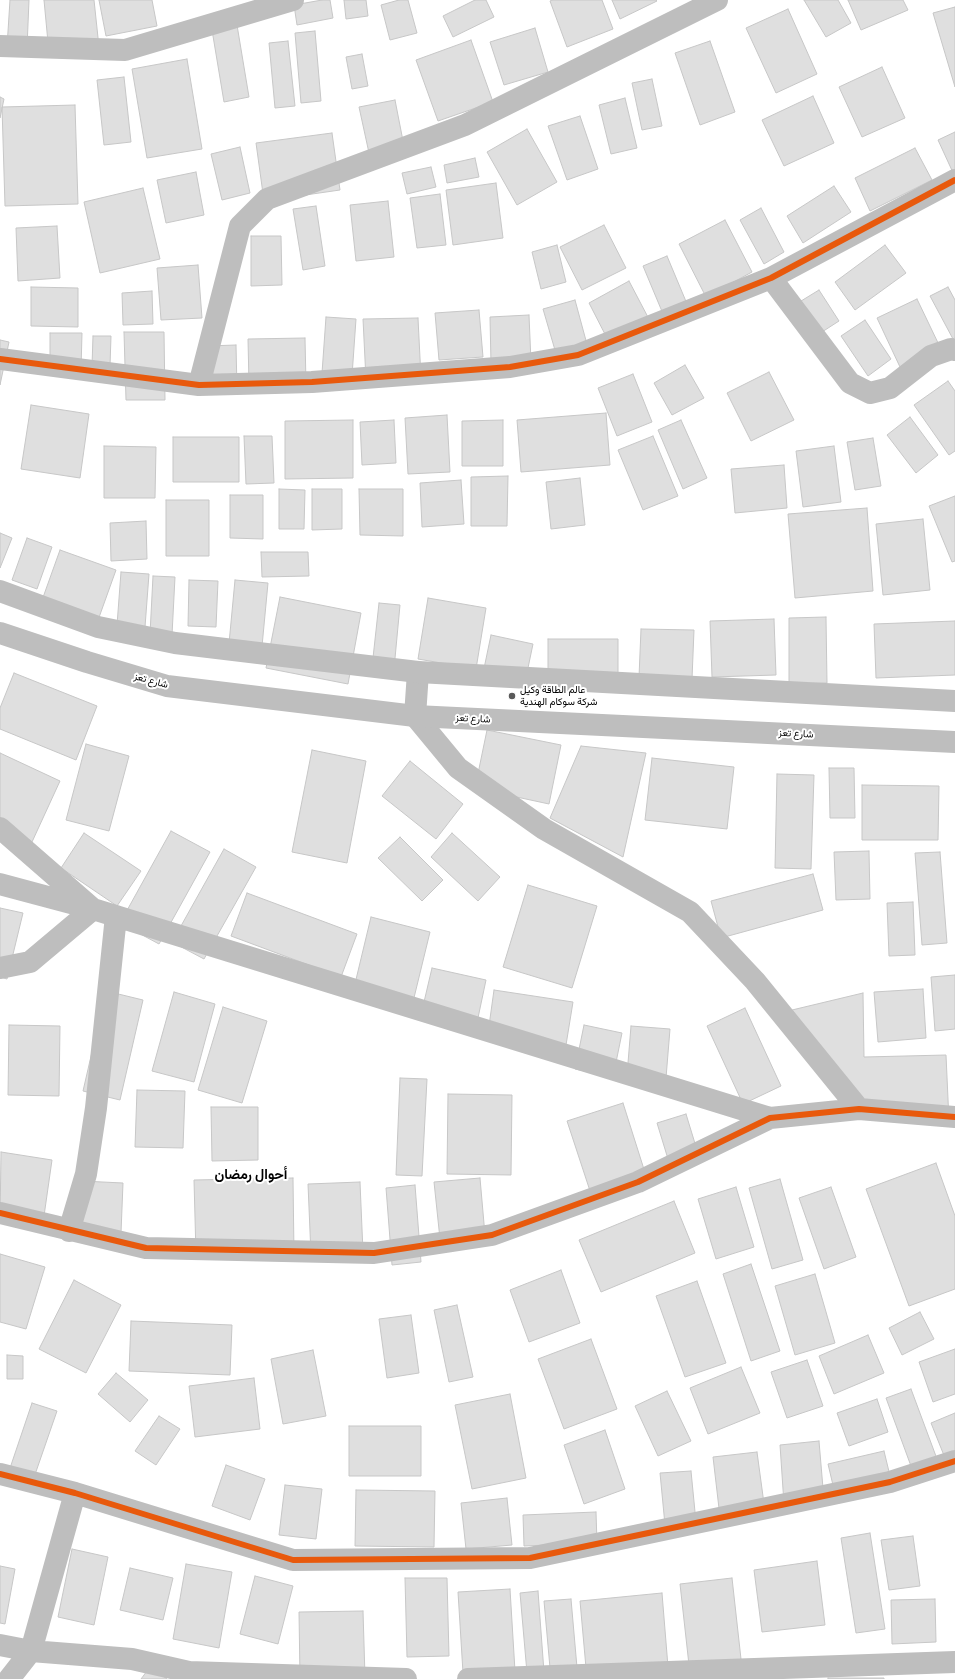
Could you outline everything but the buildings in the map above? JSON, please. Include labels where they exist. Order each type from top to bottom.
[{"type":"street","points":[[0,46],[125,50],[293,0]]},
{"type":"street","points":[[199,385],[240,226],[267,199],[465,125],[717,0]]},
{"type":"street","points":[[0,359],[199,385],[312,382],[510,367],[578,355],[771,278],[955,180]]},
{"type":"street","points":[[771,278],[850,383],[870,393],[890,388],[931,356],[951,349],[955,350]]},
{"type":"street","points":[[0,591],[98,627],[175,642],[418,672],[955,701]]},
{"type":"street","name":"شارع تعز","points":[[0,633],[87,662],[167,686],[415,716],[955,742]]},
{"type":"street","points":[[418,672],[415,716],[458,768],[544,829],[690,912],[755,981],[859,1109]]},
{"type":"street","points":[[0,828],[93,909]]},
{"type":"street","points":[[0,884],[93,909],[770,1118]]},
{"type":"street","points":[[0,968],[30,962],[93,909]]},
{"type":"street","points":[[69,1230],[86,1174],[96,1108],[116,916]]},
{"type":"street","points":[[0,1213],[146,1248],[374,1253],[492,1235],[638,1182],[770,1118],[859,1109],[955,1118]]},
{"type":"street","points":[[0,1474],[75,1494],[293,1560],[530,1558],[890,1482],[955,1461]]},
{"type":"street","points":[[10,1679],[31,1651],[75,1494]]},
{"type":"street","points":[[0,1645],[31,1651],[132,1659],[194,1676],[406,1679]]},
{"type":"street","points":[[468,1679],[955,1662]]},
{"type":"cycle path","points":[[0,359],[199,385],[312,382],[510,367],[578,355],[771,278],[955,180]]},
{"type":"cycle path","points":[[0,1213],[146,1248],[374,1253],[492,1235],[638,1182],[770,1118],[859,1109],[955,1117]]},
{"type":"cycle path","points":[[0,1474],[75,1493],[293,1560],[530,1558],[890,1482],[955,1461]]},
{"type":"place","name":"عالم الطاقة وكيل شركة سوكام الهندية","points":[[512,696]]},
{"type":"district","name":"أحوال رمضان","points":[[251,1175]]}]
